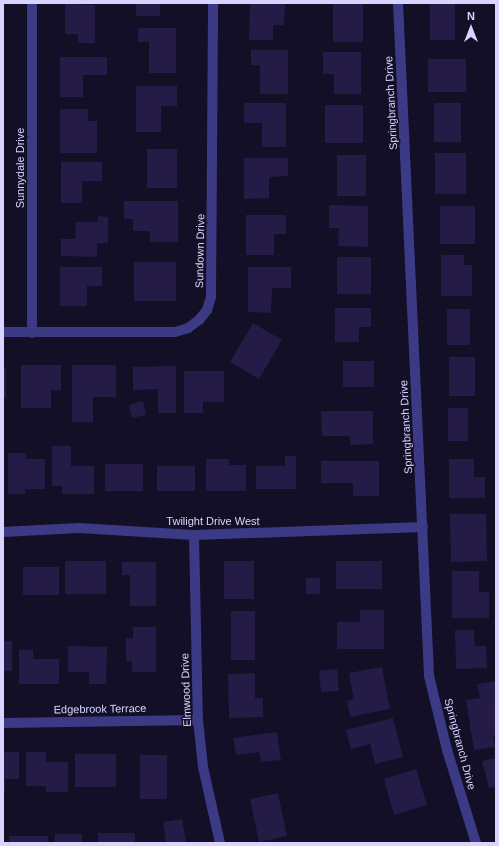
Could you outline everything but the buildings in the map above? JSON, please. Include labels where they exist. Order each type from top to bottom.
[{"type":"street","name":"Sunnydale Drive","points":[[32,3],[32,333]]},
{"type":"street","name":"Sundown Drive","points":[[3,332],[175,332],[194,324],[207,310],[211,297],[213,3]]},
{"type":"street","name":"Springbranch Drive","points":[[398,3],[429,676],[447,750],[476,843]]},
{"type":"street","name":"Twilight Drive West","points":[[3,532],[79,528],[194,535],[422,527]]},
{"type":"street","name":"Elmwood Drive","points":[[194,535],[198,720],[203,766],[220,843]]},
{"type":"street","name":"Edgebrook Terrace","points":[[3,723],[198,720]]}]
